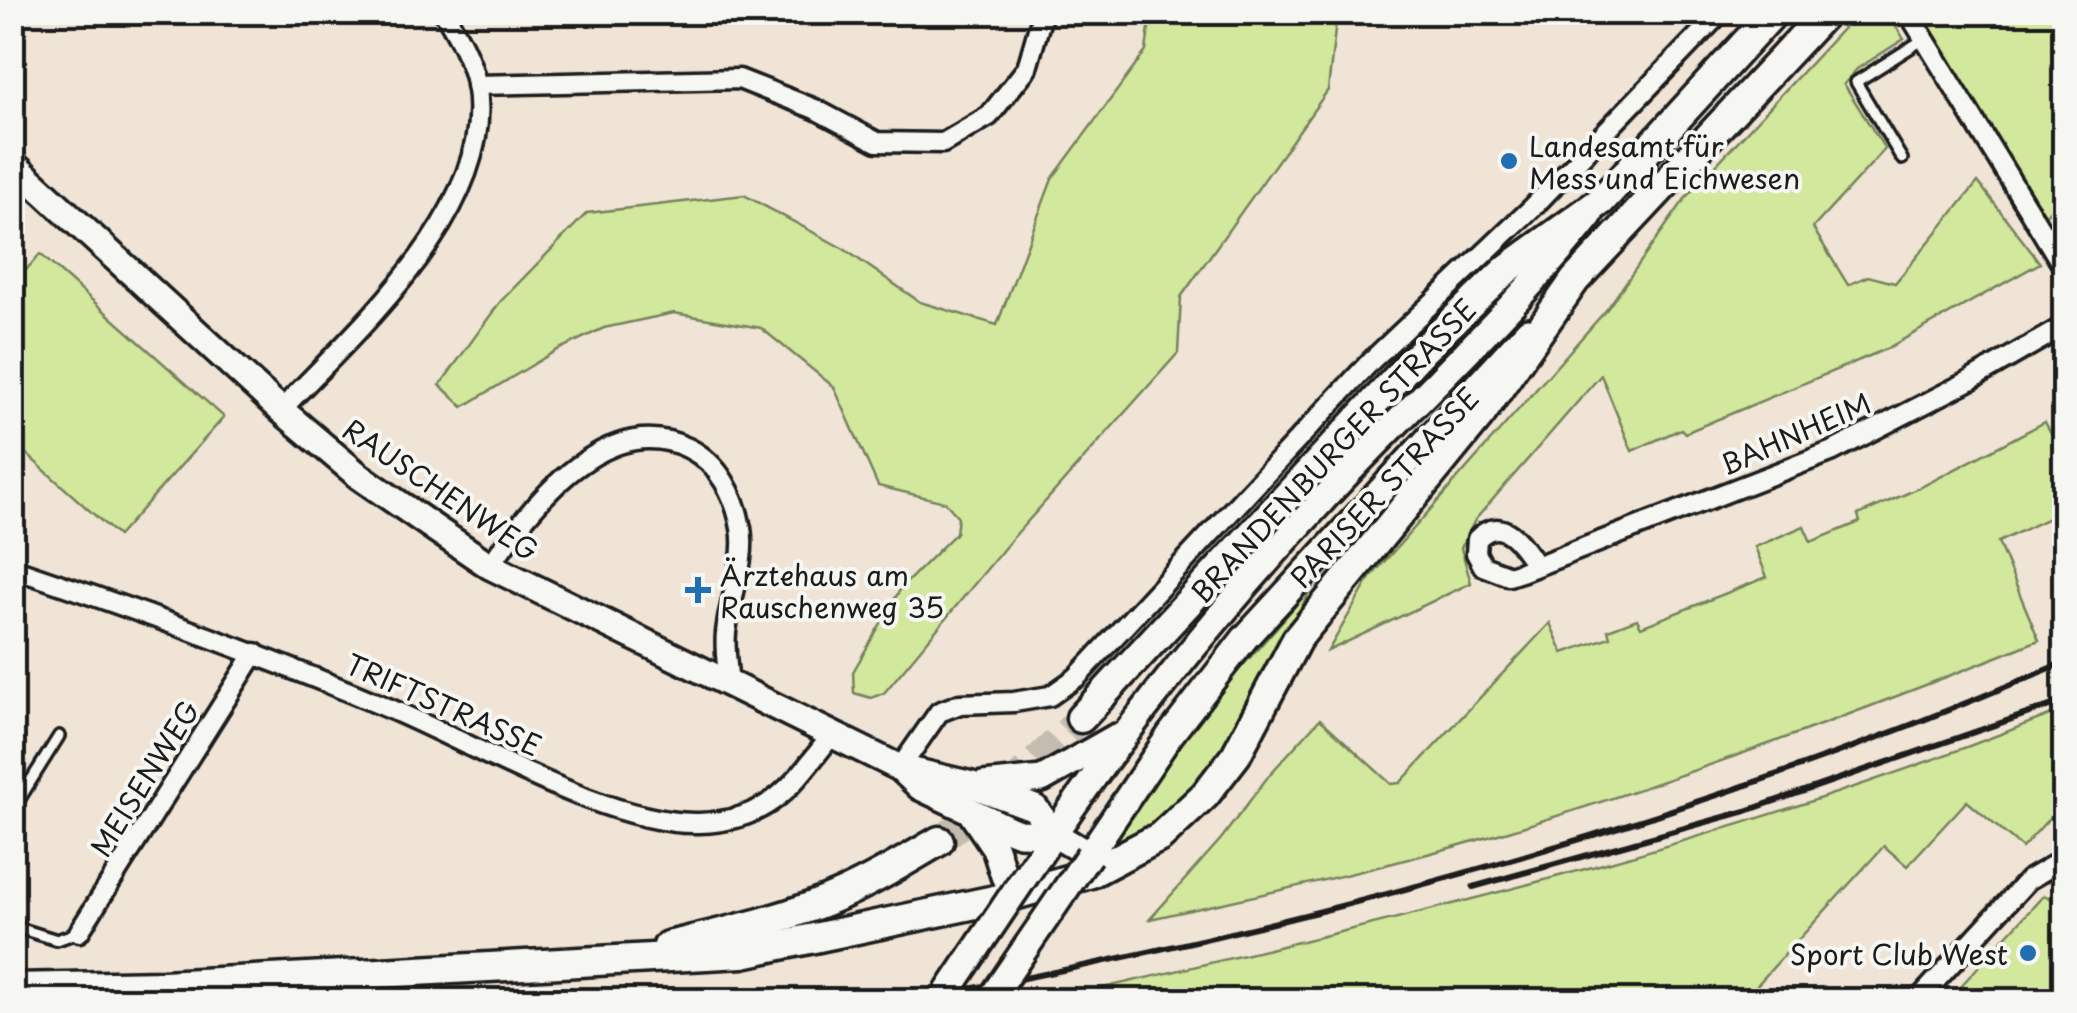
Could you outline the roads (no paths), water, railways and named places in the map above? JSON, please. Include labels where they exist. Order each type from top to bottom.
[{"type":"main road","name":"PARISER STRASSE","points":[[942,1000],[1124,731],[1218,615],[1510,306],[1601,200],[1774,12]]},
{"type":"main road","name":"PARISER STRASSE","points":[[990,1000],[1170,735],[1244,638],[1826,12]]},
{"type":"main road","name":"RAUSCHENWEG","points":[[12,163],[280,410],[360,476],[490,566],[900,768],[920,787],[970,798],[1019,833],[1054,834]]},
{"type":"main road","name":"BRANDENBURGER STRASSE","points":[[1082,718],[1422,350],[1507,269],[1601,200]]},
{"type":"main road","points":[[12,988],[163,985],[623,958],[691,958],[794,944],[1004,898],[1091,873],[1160,836],[1205,795],[1236,755],[1297,639],[1482,414],[1576,280]]},
{"type":"main road","points":[[1002,912],[1004,876],[970,798],[1042,779],[1124,731]]},
{"type":"main road","points":[[1054,834],[1089,856]]},
{"type":"main road","points":[[623,958],[839,896],[938,841]]},
{"type":"street","points":[[280,410],[414,265],[441,226],[470,158],[476,123],[476,85],[464,50],[444,12]]},
{"type":"street","points":[[476,85],[739,79],[815,109],[877,142],[943,142],[989,116],[1027,68],[1043,12]]},
{"type":"street","points":[[900,768],[939,712],[960,704],[1050,696],[1077,677],[1371,361],[1533,207],[1722,12]]},
{"type":"street","points":[[1911,14],[2064,268]]},
{"type":"street","name":"BAHNHEIM","points":[[1536,566],[1823,455],[1967,382],[2064,326]]},
{"type":"street","points":[[490,566],[518,524],[550,490],[589,458],[630,439],[676,442],[698,453],[720,474],[734,497],[742,533],[726,634],[729,686]]},
{"type":"street","name":"TRIFTSTRASSE","points":[[12,568],[255,653],[646,818],[698,823],[750,816],[790,788],[831,736]]},
{"type":"street","name":"MEISENWEG","points":[[79,932],[255,653]]},
{"type":"street","points":[[1918,1000],[2028,880],[2064,860]]},
{"type":"lane","points":[[1902,159],[1856,82],[1924,38]]},
{"type":"lane","points":[[12,811],[59,736]]},
{"type":"lane","points":[[12,926],[57,940],[79,932]]},
{"type":"tunnel","points":[[939,841],[993,801],[1081,718]]},
{"type":"railway","points":[[911,1000],[1206,939],[1497,864],[1784,772],[2064,662]]},
{"type":"railway","points":[[1473,887],[1746,811],[2064,701]]},
{"type":"place","name":"Landesamt für Mess und Eichwesen","points":[[1509,161]]},
{"type":"place","name":"Ärztehaus am Rauschenweg 35","points":[[698,590]]},
{"type":"place","name":"Sport Club West","points":[[2028,953]]}]
